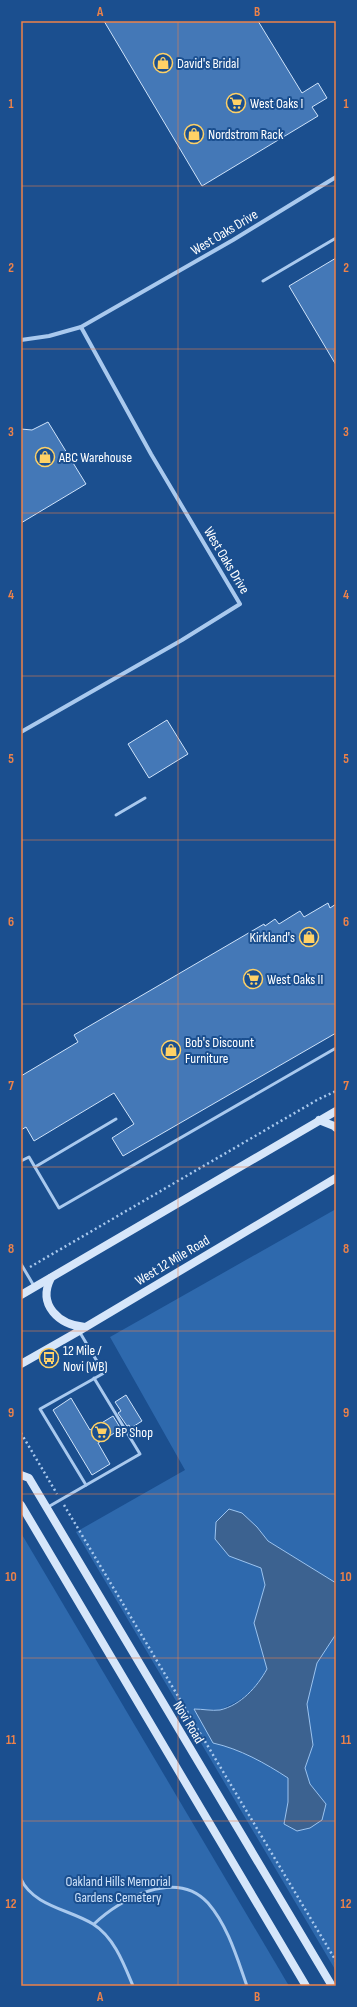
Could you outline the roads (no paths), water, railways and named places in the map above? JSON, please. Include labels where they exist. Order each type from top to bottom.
[{"type":"main road","points":[[21,1295],[336,1111]]},
{"type":"main road","points":[[319,1120],[336,1128]]},
{"type":"main road","name":"West 12 Mile Road","points":[[21,1364],[335,1178]]},
{"type":"main road","points":[[51,1277],[46,1287],[47,1299],[52,1311],[61,1320],[82,1329]]},
{"type":"main road","name":"Novi Road","points":[[21,1475],[29,1478],[332,1986]]},
{"type":"main road","points":[[21,1505],[306,1986]]},
{"type":"street","name":"West Oaks Drive","points":[[21,340],[49,336],[81,327],[226,244],[336,177]]},
{"type":"street","name":"West Oaks Drive","points":[[21,732],[182,640],[240,604],[151,454],[81,327]]},
{"type":"lane","points":[[263,282],[336,238]]},
{"type":"lane","points":[[116,815],[144,798]]},
{"type":"lane","points":[[21,1161],[29,1157],[59,1208],[336,1048]]},
{"type":"lane","points":[[35,1167],[116,1118]]},
{"type":"lane","points":[[21,1264],[34,1287]]},
{"type":"lane","points":[[82,1329],[104,1373],[40,1409],[86,1485]]},
{"type":"lane","points":[[47,1508],[140,1454],[94,1378]]},
{"type":"lane","points":[[21,1879],[28,1889],[39,1898],[94,1924],[110,1940],[123,1962],[133,1986]]},
{"type":"lane","points":[[94,1924],[103,1915],[125,1901],[151,1890],[179,1889],[194,1893],[208,1904],[219,1919],[236,1955],[247,1986]]},
{"type":"place","name":"David's Bridal","points":[[163,63]]},
{"type":"place","name":"West Oaks I","points":[[236,103]]},
{"type":"place","name":"Nordstrom Rack","points":[[194,134]]},
{"type":"place","name":"ABC Warehouse","points":[[45,457]]},
{"type":"place","name":"Kirkland's","points":[[309,937]]},
{"type":"place","name":"West Oaks II","points":[[253,979]]},
{"type":"place","name":"Bob's Discount Furniture","points":[[171,1050]]},
{"type":"place","name":"12 Mile / Novi (WB)","points":[[49,1358]]},
{"type":"place","name":"BP Shop","points":[[101,1432]]},
{"type":"park label","name":"Oakland Hills Memorial Gardens Cemetery","points":[[118,1890]]}]
